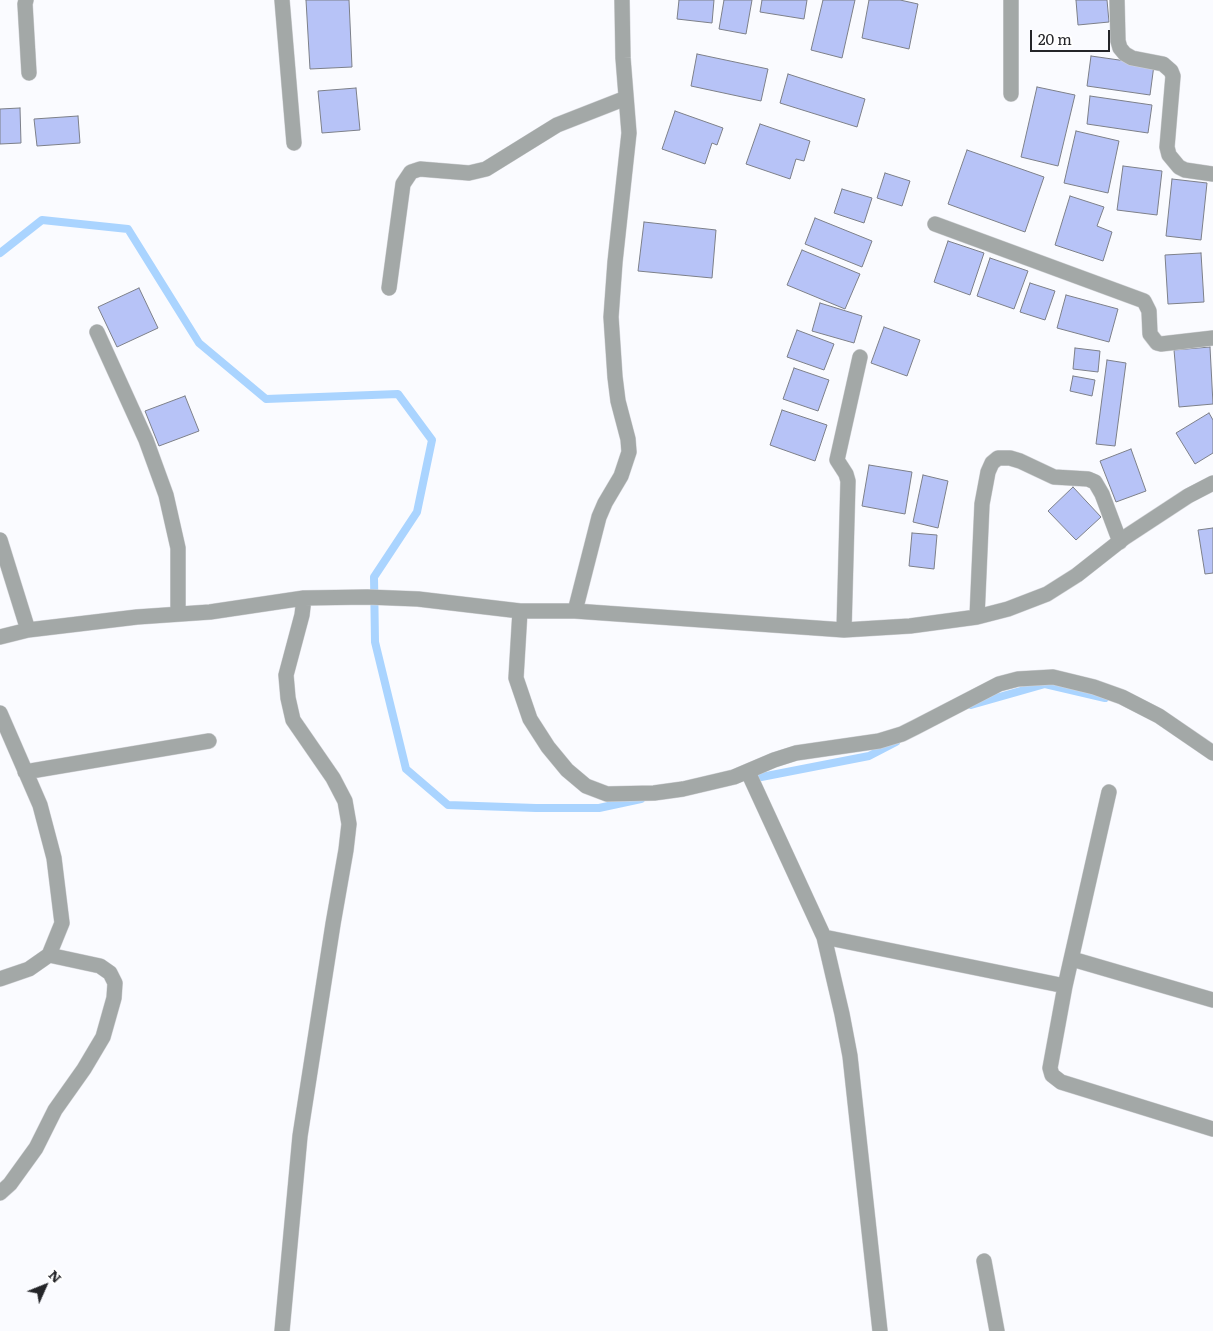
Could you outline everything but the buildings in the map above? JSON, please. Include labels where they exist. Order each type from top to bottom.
[{"type":"street","points":[[26,0],[29,73]]},
{"type":"street","points":[[282,0],[294,143]]},
{"type":"street","points":[[574,611],[599,517],[605,503],[622,476],[629,452],[627,431],[618,401],[610,317],[628,133],[622,0]]},
{"type":"street","points":[[1010,0],[1011,94]]},
{"type":"street","points":[[1117,0],[1118,41],[1120,48],[1132,58],[1163,64],[1171,71],[1173,76],[1167,147],[1169,155],[1179,167],[1186,170],[1213,174]]},
{"type":"street","points":[[388,288],[403,184],[412,172],[420,169],[469,173],[486,170],[557,125],[626,98]]},
{"type":"street","points":[[935,224],[1144,301],[1149,311],[1150,334],[1157,343],[1213,338]]},
{"type":"street","points":[[97,332],[146,440],[168,503],[178,548],[178,613]]},
{"type":"street","points":[[844,630],[848,481],[846,474],[836,460],[860,357]]},
{"type":"street","points":[[977,617],[982,504],[988,472],[992,463],[998,458],[1010,458],[1020,461],[1054,477],[1088,479],[1095,482],[1102,494],[1120,542]]},
{"type":"street","points":[[0,638],[28,630],[178,613],[210,612],[304,598],[367,596],[418,598],[520,611],[574,611],[844,630],[910,626],[977,617],[1008,609],[1048,594],[1188,496],[1213,483]]},
{"type":"street","points":[[0,540],[28,630]]},
{"type":"street","points":[[282,1331],[300,1136],[349,824],[345,802],[332,778],[293,720],[288,698],[286,675],[304,598]]},
{"type":"street","points":[[520,611],[516,678],[530,719],[548,747],[567,770],[586,786],[607,794],[654,793],[723,781],[749,774],[774,760],[796,753],[879,741],[902,734],[999,684],[1018,679],[1053,677],[1094,687],[1159,716],[1213,753]]},
{"type":"street","points":[[0,713],[40,805],[54,858],[62,923],[49,955],[29,969],[8,975],[0,980]]},
{"type":"street","points":[[25,772],[209,741]]},
{"type":"street","points":[[749,774],[824,938],[850,1056],[880,1331]]},
{"type":"street","points":[[1109,792],[1065,986],[1050,1068],[1052,1075],[1056,1080],[1213,1129]]},
{"type":"street","points":[[824,938],[1065,986]]},
{"type":"street","points":[[0,1192],[10,1184],[36,1148],[55,1110],[84,1069],[103,1037],[114,998],[115,983],[110,973],[100,966],[49,955]]},
{"type":"street","points":[[1072,959],[1213,1000]]},
{"type":"street","points":[[984,1261],[997,1331]]},
{"type":"waterway","points":[[0,253],[42,220],[128,229],[199,343],[266,399],[398,394],[432,440],[417,512],[374,577],[375,642],[406,769],[448,805],[599,808],[641,799]]},
{"type":"waterway","points":[[971,705],[1045,684],[1105,698]]},
{"type":"waterway","points":[[751,779],[869,756],[896,742]]}]
